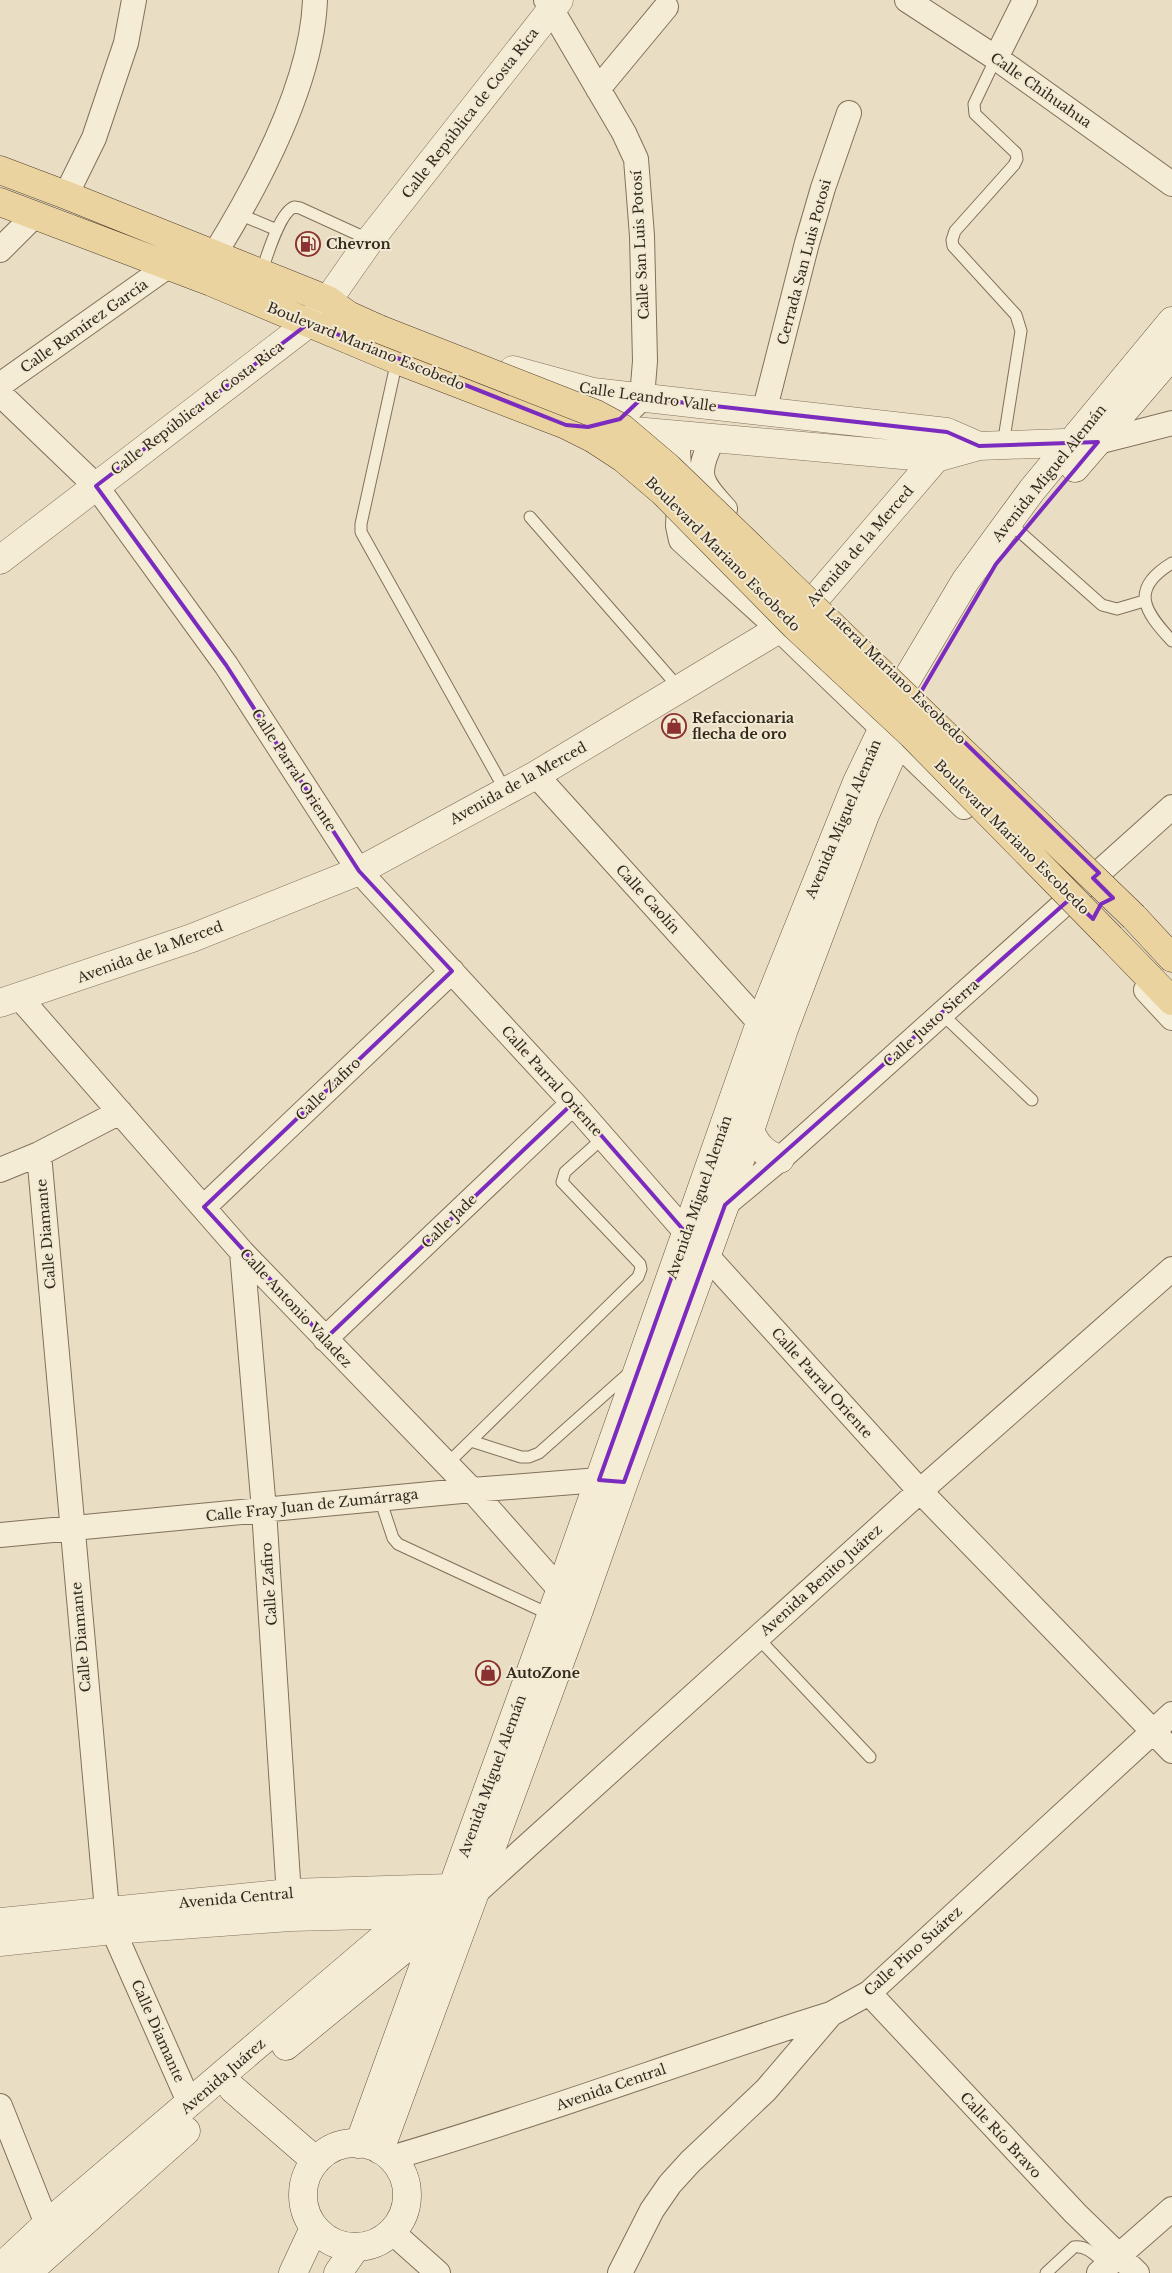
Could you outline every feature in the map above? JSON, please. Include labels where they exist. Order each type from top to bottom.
[{"type":"main road","name":"Calle República de Costa Rica","points":[[0,560],[309,323],[328,300],[370,240],[552,3]]},
{"type":"main road","name":"Boulevard Mariano Escobedo","points":[[0,170],[66,194],[328,300],[348,315],[570,402],[622,428],[669,468],[1130,908],[1172,958]]},
{"type":"main road","name":"Boulevard Mariano Escobedo","points":[[0,202],[168,266],[397,360],[566,424],[623,458],[663,492],[794,626],[912,735],[1101,933],[1172,1001]]},
{"type":"main road","name":"Calle Leandro Valle","points":[[328,300],[382,317],[516,371],[592,392],[947,432],[991,446]]},
{"type":"main road","name":"Avenida Miguel Alemán","points":[[911,690],[1020,532],[1172,321]]},
{"type":"main road","name":"Avenida Miguel Alemán","points":[[377,2151],[551,1615],[561,1588],[611,1481],[706,1224],[760,1022],[844,811],[890,736],[966,580],[1012,516],[1172,355]]},
{"type":"main road","name":"Calle Leandro Valle","points":[[566,424],[677,436],[936,458],[991,446],[1086,442]]},
{"type":"main road","name":"Avenida de la Merced","points":[[10,1001],[192,938],[359,871],[536,775],[681,690],[779,629],[815,599],[936,458],[947,432]]},
{"type":"main road","name":"Avenida Miguel Alemán","points":[[462,1892],[578,1613],[640,1362],[749,1129],[851,850],[877,786],[890,736]]},
{"type":"main road","points":[[749,1129],[760,1148],[780,1159]]},
{"type":"main road","name":"Avenida Central","points":[[0,1922],[110,1920],[462,1892]]},
{"type":"main road","name":"Avenida Juárez","points":[[0,2268],[47,2224],[411,1914],[462,1892]]},
{"type":"main road","name":"Avenida Central","points":[[290,1905],[411,1914],[452,1922]]},
{"type":"main road","name":"Avenida Central","points":[[0,1942],[110,1920]]},
{"type":"main road","name":"Avenida Juárez","points":[[27,2273],[233,2089],[452,1922]]},
{"type":"main road","points":[[233,2089],[316,2161]]},
{"type":"main road","points":[[337,2146],[377,2151],[401,2172],[406,2187],[406,2203],[401,2218],[392,2232],[382,2240],[369,2245],[356,2247],[332,2242],[314,2228],[308,2218],[303,2194],[304,2182],[316,2161],[325,2152],[337,2146]]},
{"type":"main road","points":[[293,2273],[314,2228]]},
{"type":"main road","points":[[338,2273],[356,2247]]},
{"type":"street","points":[[66,194],[96,130],[126,42],[134,0]]},
{"type":"street","points":[[214,255],[239,214],[280,132],[300,75],[315,21],[315,0]]},
{"type":"street","name":"Calle Chihuahua","points":[[907,0],[996,58],[1172,184]]},
{"type":"street","points":[[996,58],[1025,0]]},
{"type":"street","name":"Calle San Luis Potosí","points":[[552,3],[624,133],[636,159],[642,236],[644,352],[642,398]]},
{"type":"street","points":[[598,89],[666,7]]},
{"type":"street","name":"Cerrada San Luis Potosi","points":[[764,412],[806,243],[849,113]]},
{"type":"street","points":[[0,250],[35,215]]},
{"type":"street","name":"Calle Ramírez García","points":[[0,385],[168,266]]},
{"type":"street","name":"Calle Parral Oriente","points":[[0,394],[96,486],[226,665],[359,871],[603,1138],[706,1224],[920,1491],[1172,1751]]},
{"type":"street","points":[[566,424],[609,422],[620,418],[642,398]]},
{"type":"street","name":"Calle Leandro Valle","points":[[1086,442],[1172,423]]},
{"type":"street","points":[[677,436],[680,482],[678,526],[681,540],[779,629],[1064,904],[1101,933],[1172,1018]]},
{"type":"street","name":"Lateral Mariano Escobedo","points":[[713,438],[702,464],[704,482],[710,492],[815,599],[1099,873],[1130,908],[1172,945]]},
{"type":"street","name":"Calle Caolín","points":[[536,775],[760,1022]]},
{"type":"street","name":"Calle Justo Sierra","points":[[706,1224],[1172,808]]},
{"type":"street","points":[[1101,933],[1094,916],[1101,904],[1116,897],[1130,908]]},
{"type":"street","name":"Calle Zafiro","points":[[204,1207],[452,971]]},
{"type":"street","name":"Calle Antonio Valadez","points":[[10,1001],[120,1112],[242,1252],[472,1490],[561,1588],[578,1613]]},
{"type":"street","name":"Calle Jade","points":[[325,1339],[573,1103]]},
{"type":"street","points":[[0,1170],[39,1154],[120,1112]]},
{"type":"street","name":"Calle Diamante","points":[[39,1154],[71,1530],[110,1920],[190,2104]]},
{"type":"street","name":"Calle Zafiro","points":[[242,1252],[264,1510],[290,1905]]},
{"type":"street","name":"Avenida Benito Juárez","points":[[462,1892],[758,1638],[920,1491],[1172,1269]]},
{"type":"street","name":"Calle Fray Juan de Zumárraga","points":[[0,1535],[71,1530],[472,1490],[611,1481]]},
{"type":"street","name":"Calle Pino Suárez","points":[[620,2273],[652,2210],[670,2184],[690,2162],[766,2090],[831,2014],[869,1993],[1172,1714]]},
{"type":"street","name":"Calle Río Bravo","points":[[869,1993],[1068,2206],[1108,2265],[1137,2273]]},
{"type":"street","name":"Avenida Central","points":[[377,2151],[488,2130],[695,2057],[831,2014]]},
{"type":"street","points":[[0,2106],[47,2224]]},
{"type":"street","points":[[1108,2265],[1172,2209]]},
{"type":"street","points":[[392,2232],[438,2273]]},
{"type":"lane","points":[[991,446],[1020,347],[1021,331],[1016,315],[954,246],[952,240],[955,231],[1014,165],[1017,159],[1016,153],[975,114],[973,109],[996,58]]},
{"type":"lane","points":[[261,273],[277,230],[289,209],[300,208],[370,240]]},
{"type":"lane","points":[[239,214],[277,230]]},
{"type":"lane","points":[[1086,442],[1172,338]]},
{"type":"lane","points":[[397,360],[361,524],[361,532],[506,790]]},
{"type":"lane","points":[[530,517],[681,690]]},
{"type":"lane","points":[[1020,532],[1102,605],[1116,609],[1144,601]]},
{"type":"lane","points":[[1172,563],[1162,569],[1149,582],[1145,591],[1144,601],[1154,621],[1172,641]]},
{"type":"lane","points":[[706,1224],[814,916],[861,800],[890,736]]},
{"type":"lane","points":[[942,1014],[1032,1100]]},
{"type":"lane","points":[[447,1464],[638,1277],[641,1269],[640,1264],[562,1182],[565,1172],[603,1138]]},
{"type":"lane","points":[[471,1441],[521,1457],[529,1457],[539,1453],[640,1362]]},
{"type":"lane","points":[[380,1499],[393,1538],[398,1544],[551,1615]]},
{"type":"lane","points":[[758,1638],[870,1757]]},
{"type":"lane","points":[[1046,2273],[1074,2247],[1079,2246],[1085,2248],[1108,2265]]},
{"type":"highlighted area","points":[[309,323],[566,425],[588,427],[620,419],[642,398],[947,432],[979,446],[1098,442],[996,564],[918,697],[1099,873],[1093,878],[1113,898],[1101,904],[1093,919],[1071,898],[725,1205],[624,1482],[599,1480],[687,1234],[573,1103],[325,1339],[204,1207],[452,971],[359,871],[226,665],[96,486]]},
{"type":"place","name":"Chevron","points":[[308,244]]},
{"type":"place","name":"Refaccionaria flecha de oro","points":[[674,726]]},
{"type":"place","name":"AutoZone","points":[[488,1673]]}]
